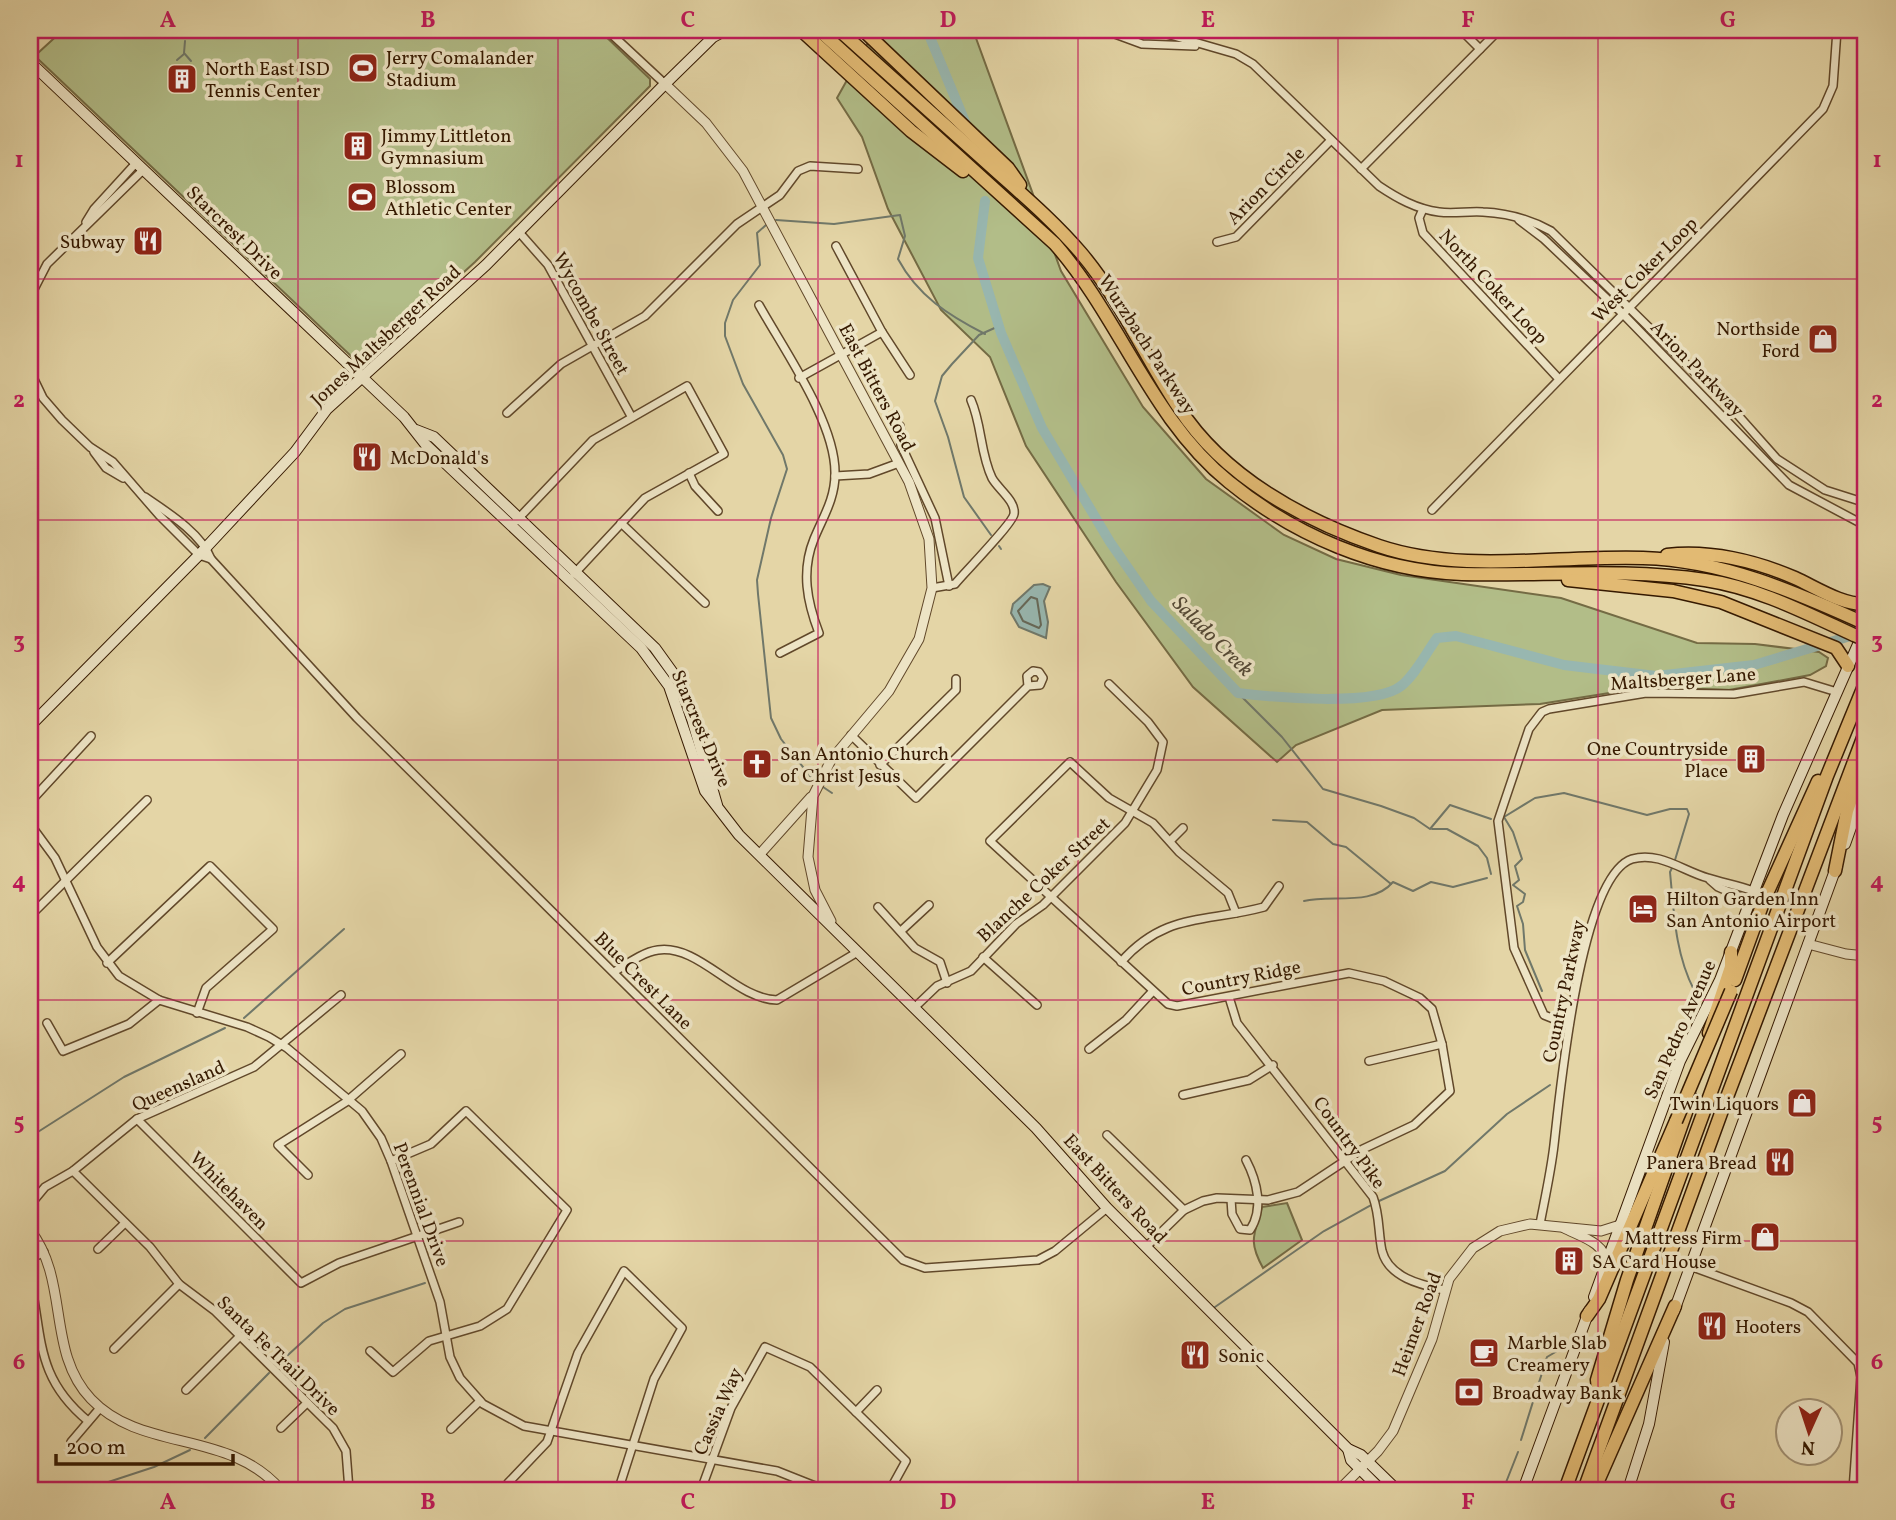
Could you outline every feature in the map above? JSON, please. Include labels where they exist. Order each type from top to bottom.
[{"type":"highway","points":[[801,30],[911,131],[1014,208]]},
{"type":"highway","name":"Wurzbach Parkway","points":[[819,30],[1055,244],[1079,271],[1164,412],[1228,481],[1280,518],[1310,535],[1372,558],[1459,574],[1583,577]]},
{"type":"highway","name":"Wurzbach Parkway","points":[[838,30],[1054,223],[1104,284],[1181,412],[1218,453],[1291,509],[1332,529],[1415,555],[1462,560],[1643,558],[1686,562],[1765,581],[1866,625]]},
{"type":"highway","points":[[863,30],[1008,168],[1034,206]]},
{"type":"highway","points":[[1643,558],[1685,553],[1722,556],[1791,576],[1850,602],[1866,604]]},
{"type":"highway","points":[[1583,577],[1668,575],[1728,584],[1787,604],[1866,640]]},
{"type":"highway","points":[[1583,577],[1721,602],[1836,648],[1848,666]]},
{"type":"highway","points":[[1565,1490],[1835,754],[1866,681]]},
{"type":"highway","points":[[1584,1490],[1751,1031],[1866,730]]},
{"type":"highway","points":[[1587,1316],[1599,1299],[1676,1121],[1731,991],[1784,853],[1812,791],[1835,754]]},
{"type":"highway","points":[[1835,871],[1847,811],[1866,755]]},
{"type":"highway","points":[[1599,1397],[1597,1380],[1607,1345],[1682,1128],[1731,967],[1731,952]]},
{"type":"highway","points":[[1594,1490],[1675,1306]]},
{"type":"main road","name":"Jones Maltsberger Road","points":[[30,726],[203,551],[295,452],[327,409],[486,265],[714,33],[726,30]]},
{"type":"main road","name":"Starcrest Drive","points":[[30,62],[414,429],[434,437],[568,580],[671,680]]},
{"type":"main road","name":"Starcrest Drive","points":[[515,522],[576,571],[655,648],[671,680],[718,805],[739,835],[856,953]]},
{"type":"main road","name":"San Pedro Avenue","points":[[1523,1490],[1681,1061],[1731,952],[1791,795],[1866,625]]},
{"type":"main road","points":[[1628,1490],[1647,1434],[1662,1349],[1675,1306],[1866,785]]},
{"type":"main road","name":"East Bitters Road","points":[[856,953],[1037,1129],[1107,1208],[1348,1449],[1352,1460],[1364,1465],[1397,1490]]},
{"type":"main road","name":"East Bitters Road","points":[[1364,1465],[1381,1490]]},
{"type":"street","name":"East Bitters Road","points":[[607,30],[724,143],[763,207],[899,463],[925,520],[932,559],[932,588],[919,639],[904,670],[831,760],[813,796]]},
{"type":"street","name":"Arion Parkway","points":[[1104,30],[1142,44],[1207,45]]},
{"type":"street","name":"Arion Parkway","points":[[1153,30],[1236,54],[1253,64],[1361,169],[1394,196],[1423,209],[1493,213],[1551,231],[1629,306],[1777,459],[1825,490],[1866,503]]},
{"type":"street","points":[[1461,30],[1480,49]]},
{"type":"street","points":[[1361,169],[1499,30]]},
{"type":"street","name":"West Coker Loop","points":[[1432,510],[1822,109],[1833,86],[1837,30]]},
{"type":"street","name":"Arion Circle","points":[[1217,242],[1236,237],[1331,140]]},
{"type":"street","points":[[30,297],[47,264],[84,226],[100,215],[140,167]]},
{"type":"street","points":[[508,413],[543,377],[645,316],[737,224],[780,195],[791,177],[806,167],[858,169]]},
{"type":"street","name":"North Coker Loop","points":[[1423,209],[1419,218],[1423,233],[1559,379]]},
{"type":"street","name":"Arion Parkway","points":[[1516,218],[1544,239],[1622,313],[1789,485],[1819,504],[1866,526]]},
{"type":"street","name":"Wycombe Street","points":[[518,231],[548,265],[631,416]]},
{"type":"street","points":[[836,246],[882,332],[909,375]]},
{"type":"street","points":[[759,305],[827,431],[835,476],[832,498],[811,547],[807,569],[808,602],[819,633],[780,653]]},
{"type":"street","points":[[799,378],[882,332]]},
{"type":"street","name":"Blue Crest Lane","points":[[30,371],[50,408],[90,447],[106,468],[127,480],[145,497],[164,509],[357,718],[903,1260],[914,1266],[937,1268],[1045,1258],[1107,1208]]},
{"type":"street","points":[[515,522],[593,440],[687,386],[724,454],[645,498],[568,580]]},
{"type":"street","points":[[932,588],[956,583],[982,550],[1008,526],[1014,514],[1013,506],[989,469],[971,400]]},
{"type":"street","points":[[1716,407],[1723,401]]},
{"type":"street","points":[[900,426],[899,438],[935,518],[949,586]]},
{"type":"street","points":[[835,476],[869,474],[899,463]]},
{"type":"street","points":[[689,473],[695,486],[718,511]]},
{"type":"street","points":[[1819,504],[1825,490]]},
{"type":"street","points":[[621,523],[705,603]]},
{"type":"street","points":[[880,765],[956,690],[956,679]]},
{"type":"street","name":"Maltsberger Lane","points":[[1569,1025],[1544,1015],[1514,948],[1498,821],[1529,729],[1537,717],[1549,709],[1646,693],[1734,694],[1811,681],[1837,692]]},
{"type":"street","name":"Blanche Coker Street","points":[[914,1008],[932,990],[971,971],[1016,924],[1050,897],[1134,812],[1161,762],[1163,742],[1148,722],[1109,684]]},
{"type":"street","points":[[850,735],[916,798],[1028,686]]},
{"type":"street","points":[[30,802],[91,736]]},
{"type":"street","name":"Country Ridge","points":[[1134,812],[1109,798],[1070,762],[990,841],[1168,1004],[1177,1006],[1349,973],[1378,979],[1404,989],[1432,1009],[1442,1044],[1450,1091],[1414,1125],[1345,1162]]},
{"type":"street","points":[[614,972],[654,951],[672,950],[754,995],[777,1000],[856,953],[826,915],[811,877],[807,838],[813,796]]},
{"type":"street","points":[[760,854],[813,796]]},
{"type":"street","points":[[30,916],[148,800]]},
{"type":"street","points":[[1134,812],[1153,823],[1228,893],[1236,913]]},
{"type":"street","name":"Perennial Drive","points":[[30,824],[55,858],[107,962],[129,984],[159,1000],[247,1027],[284,1046],[351,1098],[377,1131],[391,1161],[440,1303],[444,1335],[455,1368],[480,1401],[513,1422],[552,1432],[777,1471],[825,1490]]},
{"type":"street","points":[[1170,841],[1183,828]]},
{"type":"street","name":"Country Parkway","points":[[1541,1224],[1569,1025],[1588,938],[1611,876],[1626,862],[1651,857],[1752,896]]},
{"type":"street","points":[[107,962],[210,866],[273,929],[206,988],[197,1013]]},
{"type":"street","points":[[1121,962],[1142,940],[1164,927],[1268,904],[1279,886]]},
{"type":"street","points":[[902,930],[929,905]]},
{"type":"street","points":[[878,907],[902,930],[915,948],[940,962],[947,983]]},
{"type":"street","points":[[1808,944],[1866,956]]},
{"type":"street","points":[[983,957],[1037,1005]]},
{"type":"street","points":[[1089,1049],[1126,1020],[1152,992]]},
{"type":"street","name":"Queensland","points":[[30,1205],[45,1187],[73,1171],[137,1119],[254,1067],[284,1046],[341,995]]},
{"type":"street","name":"Country Pike","points":[[1229,997],[1237,1023],[1273,1065],[1373,1197],[1379,1214],[1382,1250],[1388,1263],[1414,1283],[1444,1290]]},
{"type":"street","points":[[47,1023],[63,1051],[137,1020],[159,1000]]},
{"type":"street","points":[[1369,1060],[1442,1044]]},
{"type":"street","points":[[309,1175],[278,1144],[351,1098],[401,1054]]},
{"type":"street","points":[[1183,1096],[1249,1080],[1273,1065]]},
{"type":"street","points":[[370,1351],[393,1372],[421,1346],[444,1335],[480,1326],[507,1309],[567,1210],[466,1111],[431,1144],[391,1161]]},
{"type":"street","name":"Whitehaven","points":[[137,1119],[301,1283],[339,1264],[417,1236]]},
{"type":"street","points":[[1107,1135],[1184,1210]]},
{"type":"street","points":[[1231,1199],[1232,1214],[1244,1231],[1253,1226],[1258,1186],[1247,1160]]},
{"type":"street","points":[[1146,1247],[1184,1210],[1203,1201],[1258,1200],[1298,1192],[1345,1162]]},
{"type":"street","name":"Santa Fe Trail Drive","points":[[73,1171],[150,1247],[179,1284],[215,1311],[333,1428],[343,1444],[348,1465],[349,1488],[338,1487]]},
{"type":"street","points":[[417,1236],[459,1222]]},
{"type":"street","points":[[98,1249],[125,1223]]},
{"type":"street","name":"Heimer Road","points":[[1339,1490],[1392,1431],[1432,1339],[1444,1290],[1460,1263],[1481,1242],[1510,1227],[1541,1224],[1601,1231],[1620,1225]]},
{"type":"street","name":"Heimer Road","points":[[1562,1227],[1600,1248],[1606,1258],[1605,1266]]},
{"type":"street","points":[[30,1230],[44,1252],[55,1282],[68,1361],[83,1391],[100,1408],[129,1426],[238,1457],[261,1471],[281,1490]]},
{"type":"street","points":[[30,1259],[44,1252]]},
{"type":"street","points":[[1690,1266],[1808,1312],[1858,1363],[1861,1377],[1853,1490]]},
{"type":"street","points":[[509,1486],[544,1446],[552,1432],[578,1353],[624,1271],[682,1328],[654,1379],[619,1488]]},
{"type":"street","points":[[30,1278],[36,1331],[45,1362],[59,1390],[88,1421]]},
{"type":"street","points":[[114,1349],[179,1284]]},
{"type":"street","points":[[186,1390],[239,1336]]},
{"type":"street","name":"Cassia Way","points":[[701,1490],[731,1408],[765,1347],[810,1367],[856,1412]]},
{"type":"street","points":[[877,1390],[856,1412],[906,1461],[890,1490]]},
{"type":"street","points":[[452,1429],[480,1401]]},
{"type":"street","points":[[281,1428],[307,1403]]},
{"type":"street","points":[[71,1442],[100,1408]]},
{"type":"green space","name":"Blossom Athletic Center","points":[[63,30],[599,30],[650,79],[650,86],[475,262],[367,360],[352,357],[38,59],[38,53]]},
{"type":"green space","points":[[875,30],[973,30],[1061,271],[1143,407],[1206,479],[1284,535],[1336,559],[1401,575],[1561,598],[1697,643],[1755,644],[1819,652],[1828,658],[1826,666],[1810,675],[1729,690],[1647,687],[1540,704],[1382,710],[1296,745],[1277,762],[1193,687],[1116,582],[1026,446],[990,357],[941,310],[888,209],[862,137],[837,98]]},
{"type":"green space","points":[[1287,1203],[1302,1240],[1263,1268],[1254,1244],[1262,1207]]},
{"type":"water","points":[[1043,584],[1050,587],[1044,601],[1048,622],[1046,638],[1019,627],[1011,613],[1013,604],[1034,585]]},
{"type":"waterway","name":"Salado Creek","points":[[927,30],[968,129]]},
{"type":"waterway","points":[[185,41],[184,53],[191,61]]},
{"type":"waterway","points":[[177,60],[184,54]]},
{"type":"waterway","name":"Salado Creek","points":[[985,201],[978,258],[1001,333],[1042,428],[1110,542],[1151,601],[1238,693],[1322,699],[1369,697],[1401,686],[1416,670],[1437,638],[1456,636],[1564,665],[1656,676],[1754,665],[1857,634]]},
{"type":"waterway","points":[[776,220],[834,224],[900,215],[905,236],[898,259],[906,272],[935,303],[985,334]]},
{"type":"waterway","points":[[766,225],[757,233],[760,265],[733,300],[725,323],[725,336],[743,384],[783,455],[787,469],[771,518],[757,580],[758,594],[771,718],[781,739],[814,781]]},
{"type":"waterway","points":[[991,535],[964,497],[935,401],[942,376],[952,364],[979,335],[999,326]]},
{"type":"waterway","points":[[1238,693],[1282,737],[1323,789],[1414,818],[1430,829],[1450,805],[1491,819]]},
{"type":"waterway","points":[[823,787],[832,793]]},
{"type":"waterway","points":[[1542,991],[1525,950],[1523,924],[1517,906],[1523,902],[1525,894],[1513,885],[1519,880],[1515,866],[1522,859],[1513,832],[1504,817],[1535,798],[1564,793],[1647,815],[1670,809],[1687,809],[1689,814],[1675,860]]},
{"type":"waterway","points":[[1273,820],[1307,822],[1333,844],[1346,847],[1391,884]]},
{"type":"waterway","points":[[1432,829],[1447,829],[1478,846],[1487,858],[1491,874]]},
{"type":"waterway","points":[[1673,866],[1670,872],[1676,932],[1683,962],[1694,990]]},
{"type":"waterway","points":[[1304,901],[1374,895],[1393,882],[1413,891],[1431,882],[1453,887],[1487,878]]},
{"type":"waterway","points":[[244,1018],[344,929]]},
{"type":"waterway","points":[[30,1137],[124,1077],[225,1028]]},
{"type":"waterway","points":[[1379,1201],[1445,1171],[1507,1114],[1550,1085]]},
{"type":"waterway","points":[[1215,1307],[1324,1231],[1371,1205]]},
{"type":"waterway","points":[[277,1365],[323,1323],[345,1309],[425,1283]]},
{"type":"waterway","points":[[1521,1440],[1547,1357],[1569,1344]]},
{"type":"waterway","points":[[205,1438],[269,1373]]},
{"type":"waterway","points":[[84,1490],[154,1467],[190,1450]]},
{"type":"waterway","points":[[1503,1490],[1518,1452]]},
{"type":"place","name":"Jerry Comalander Stadium","points":[[363,68]]},
{"type":"place","name":"North East ISD Tennis Center","points":[[182,79]]},
{"type":"place","name":"Jimmy Littleton Gymnasium","points":[[358,146]]},
{"type":"place","name":"Blossom Athletic Center","points":[[362,197]]},
{"type":"place","name":"Subway","points":[[148,241]]},
{"type":"place","name":"Northside Ford","points":[[1823,339]]},
{"type":"place","name":"McDonald's","points":[[367,457]]},
{"type":"place","name":"One Countryside Place","points":[[1751,759]]},
{"type":"place","name":"San Antonio Church of Christ Jesus","points":[[757,764]]},
{"type":"place","name":"Hilton Garden Inn San Antonio Airport","points":[[1643,909]]},
{"type":"place","name":"Twin Liquors","points":[[1802,1103]]},
{"type":"place","name":"Panera Bread","points":[[1780,1162]]},
{"type":"place","name":"Mattress Firm","points":[[1765,1237]]},
{"type":"place","name":"SA Card House","points":[[1569,1261]]},
{"type":"place","name":"Hooters","points":[[1712,1326]]},
{"type":"place","name":"Marble Slab Creamery","points":[[1484,1353]]},
{"type":"place","name":"Sonic","points":[[1195,1355]]},
{"type":"place","name":"Broadway Bank","points":[[1469,1392]]}]
